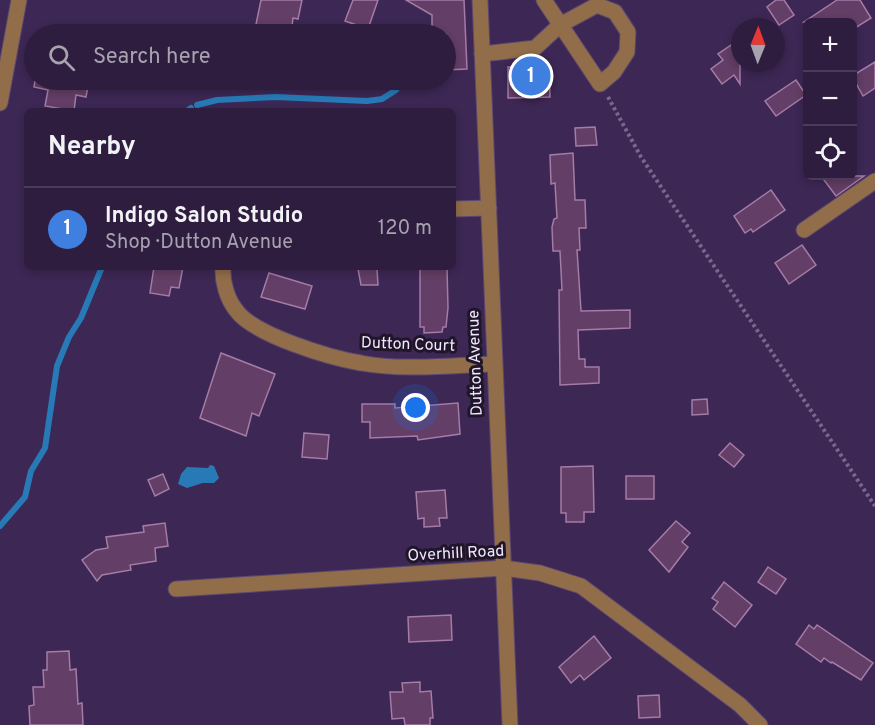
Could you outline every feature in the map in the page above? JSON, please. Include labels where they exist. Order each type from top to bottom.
[{"type":"street","points":[[0,104],[19,0]]},
{"type":"street","name":"Dutton Avenue","points":[[480,0],[510,725]]},
{"type":"street","points":[[482,54],[535,48],[560,25],[597,5],[615,12],[628,32],[627,52],[614,72],[600,84],[560,25],[543,0]]},
{"type":"street","points":[[804,230],[875,181]]},
{"type":"street","points":[[456,209],[489,208]]},
{"type":"street","name":"Dutton Court","points":[[223,270],[227,293],[236,312],[282,340],[362,363],[405,366],[494,364]]},
{"type":"street","name":"Overhill Road","points":[[176,589],[504,568],[540,573],[581,586],[740,705],[760,725]]},
{"type":"path","points":[[600,84],[641,157],[875,506]]},
{"type":"water","points":[[210,465],[214,466],[219,478],[214,483],[203,483],[187,488],[178,484],[181,474],[187,467],[208,468]]},
{"type":"building","points":[[261,0],[302,0],[298,19],[293,18],[292,24],[256,24]]},
{"type":"building","points":[[353,0],[378,0],[370,24],[354,24],[345,21]]},
{"type":"building","points":[[406,0],[464,0],[467,69],[456,70],[456,24],[432,24],[432,15]]},
{"type":"building","points":[[776,0],[784,0],[794,15],[785,21],[785,18],[774,18],[767,7]]},
{"type":"building","points":[[837,0],[860,0],[871,18],[857,27],[857,18],[810,18]]},
{"type":"building","points":[[731,45],[731,72],[740,72],[740,84],[734,75],[722,84],[711,69],[723,60],[718,54]]},
{"type":"building","points":[[875,62],[875,88],[863,96],[857,85],[857,73]]},
{"type":"building","points":[[549,66],[550,97],[508,98],[508,67]]},
{"type":"building","points":[[796,80],[803,90],[803,97],[776,116],[765,101]]},
{"type":"building","points":[[48,90],[87,90],[86,97],[76,95],[74,108],[45,106]]},
{"type":"building","points":[[595,127],[597,145],[576,146],[575,128]]},
{"type":"building","points":[[573,153],[575,200],[585,200],[586,228],[579,228],[580,250],[577,250],[581,311],[630,310],[630,328],[578,330],[579,359],[585,359],[585,367],[599,367],[599,383],[560,385],[559,290],[562,290],[560,251],[553,251],[552,227],[554,219],[557,218],[555,183],[551,184],[550,155]]},
{"type":"building","points":[[857,176],[864,176],[836,196],[824,180],[857,180]]},
{"type":"building","points":[[771,190],[785,210],[753,232],[751,229],[745,233],[734,216]]},
{"type":"building","points":[[802,245],[816,265],[789,284],[775,263]]},
{"type":"building","points":[[154,270],[182,270],[179,288],[171,287],[169,296],[150,293]]},
{"type":"building","points":[[358,270],[377,270],[378,285],[361,285]]},
{"type":"building","points":[[420,270],[447,270],[446,327],[443,327],[442,332],[424,333],[424,327],[420,327]]},
{"type":"building","points":[[269,273],[312,286],[305,309],[261,297]]},
{"type":"building","points":[[221,353],[275,374],[259,416],[252,413],[246,436],[200,418]]},
{"type":"building","points":[[707,399],[708,414],[692,415],[692,400]]},
{"type":"building","points":[[458,403],[460,434],[418,440],[417,436],[370,438],[370,422],[362,422],[362,404],[395,404],[395,408]]},
{"type":"building","points":[[304,433],[329,435],[327,459],[302,457]]},
{"type":"building","points":[[730,443],[744,455],[734,467],[719,455]]},
{"type":"building","points":[[593,466],[594,512],[584,512],[584,522],[566,522],[566,513],[561,513],[561,467]]},
{"type":"building","points":[[163,474],[169,489],[155,496],[148,480]]},
{"type":"building","points":[[626,476],[654,476],[654,499],[626,499]]},
{"type":"building","points":[[445,490],[447,518],[439,518],[440,526],[424,527],[424,518],[418,519],[416,492]]},
{"type":"building","points":[[676,521],[690,533],[682,542],[688,547],[669,572],[649,550]]},
{"type":"building","points":[[165,523],[168,546],[155,548],[156,561],[130,565],[131,570],[102,575],[97,581],[82,560],[96,550],[108,548],[106,537],[144,532],[143,526]]},
{"type":"building","points":[[768,567],[786,579],[776,594],[758,582]]},
{"type":"building","points":[[724,582],[752,605],[735,627],[713,609],[718,602],[712,598]]},
{"type":"building","points":[[451,615],[452,640],[409,642],[408,617]]},
{"type":"building","points":[[809,625],[814,629],[817,625],[873,663],[861,680],[824,658],[821,662],[796,644]]},
{"type":"building","points":[[594,636],[611,658],[584,680],[580,675],[571,683],[559,667]]},
{"type":"building","points":[[69,651],[70,670],[76,669],[78,704],[82,703],[83,725],[30,725],[29,706],[34,705],[33,687],[44,687],[43,670],[47,670],[47,652]]},
{"type":"building","points":[[420,682],[420,692],[431,691],[433,718],[430,718],[430,725],[405,725],[404,718],[392,719],[390,692],[403,692],[402,683]]},
{"type":"building","points":[[659,695],[660,717],[639,718],[638,696]]},
{"type":"waterway","points":[[197,105],[217,100],[276,97],[367,101],[382,99],[396,90]]},
{"type":"waterway","points":[[0,526],[25,497],[31,471],[45,448],[57,366],[69,337],[81,318],[101,270]]},
{"type":"place","name":"Indigo Salon Studio","points":[[531,76]]}]
